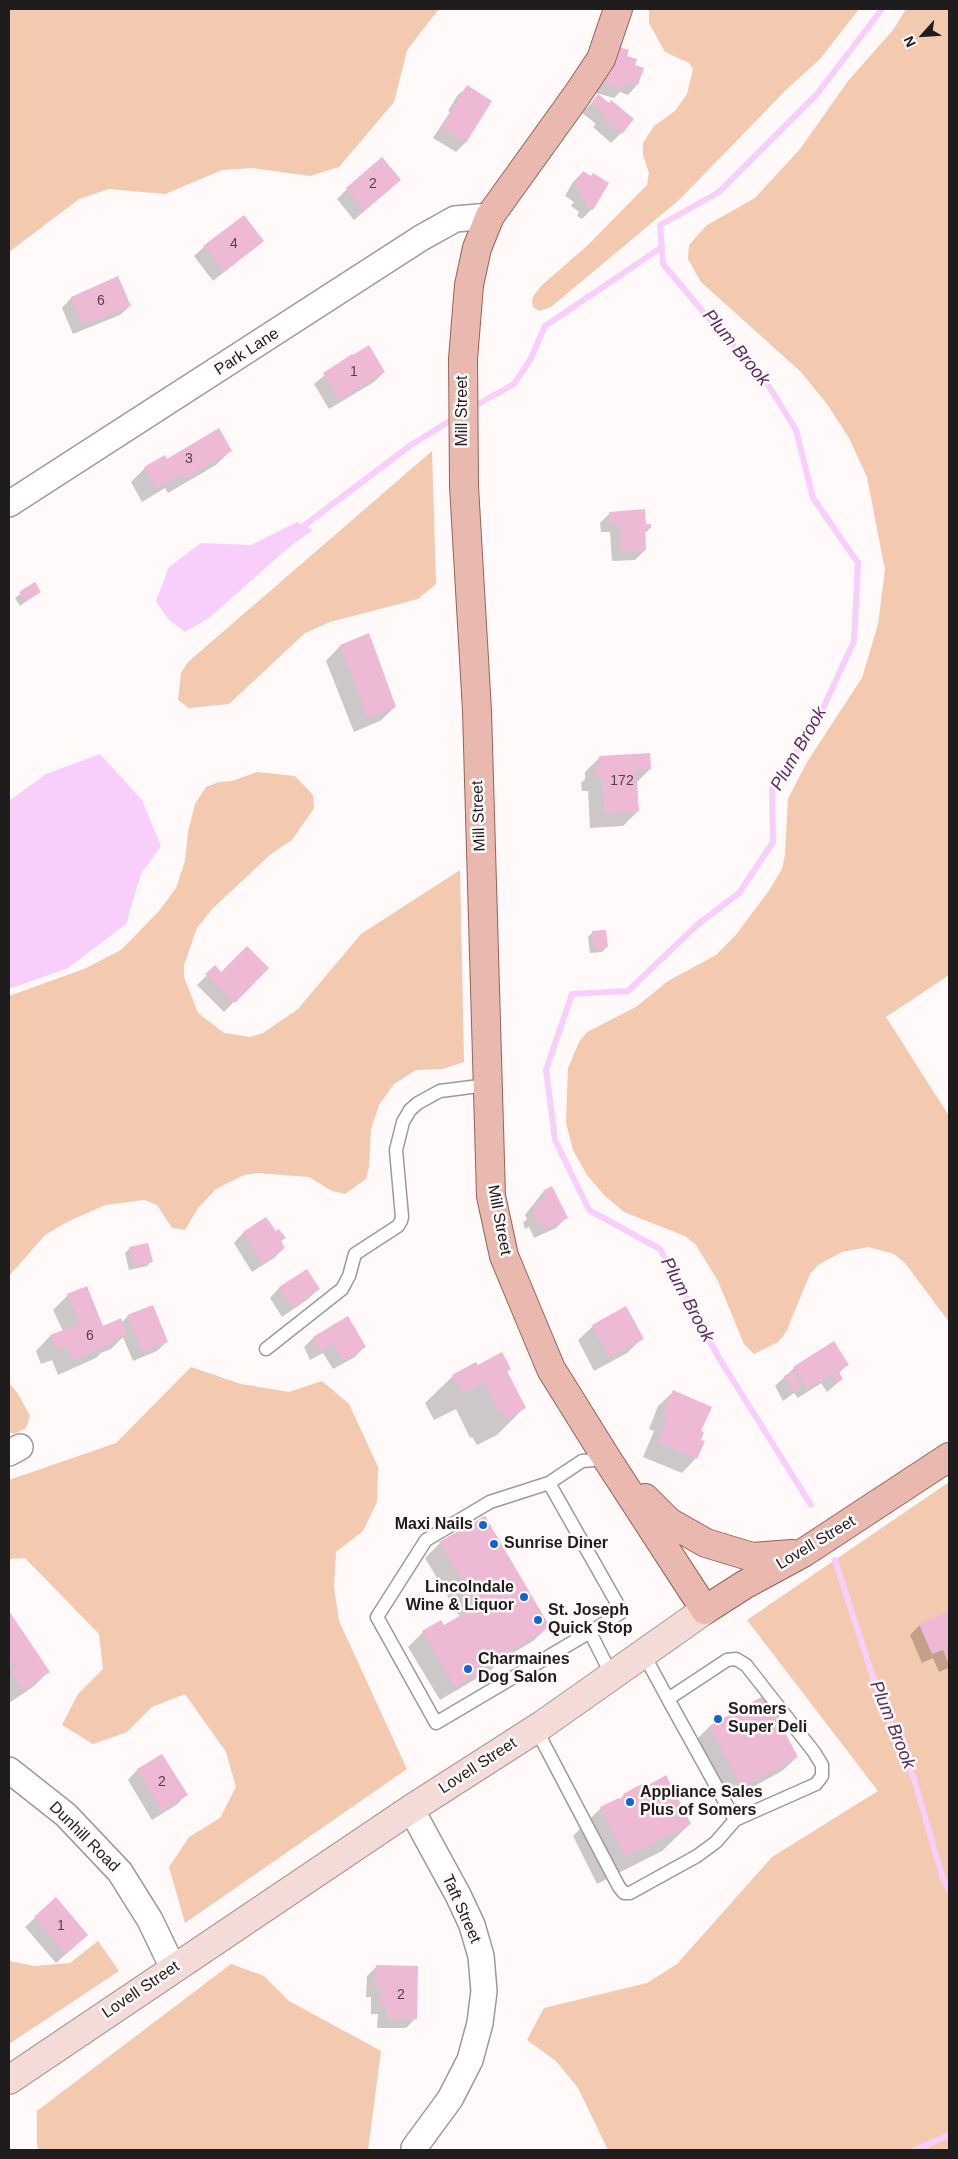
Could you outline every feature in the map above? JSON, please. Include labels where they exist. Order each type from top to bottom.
[{"type":"main road","name":"Mill Street","points":[[618,9],[601,59],[490,216],[477,248],[468,285],[463,359],[464,486],[477,711],[491,1196],[504,1256],[551,1369],[705,1610]]},
{"type":"main road","name":"Lovell Street","points":[[705,1610],[744,1585],[803,1553],[949,1457]]},
{"type":"main road","points":[[607,1459],[669,1522],[706,1543],[752,1557],[803,1553]]},
{"type":"street","name":"Park Lane","points":[[9,504],[421,238],[455,219],[490,216]]},
{"type":"street","name":"Lovell Street","points":[[9,2080],[411,1809],[536,1728],[705,1610]]},
{"type":"street","name":"Dunhill Road","points":[[9,1770],[66,1815],[120,1872],[150,1920],[173,1968]]},
{"type":"street","name":"Taft Street","points":[[411,1809],[472,1924],[481,1956],[484,1990],[480,2023],[470,2060],[450,2099],[414,2148]]},
{"type":"lane","points":[[266,1349],[342,1289],[349,1276],[354,1254],[398,1226],[401,1221],[402,1209],[396,1150],[403,1122],[410,1110],[418,1103],[440,1091],[487,1085]]},
{"type":"lane","points":[[549,1483],[622,1612],[436,1723],[377,1617],[426,1540],[490,1502],[549,1483],[582,1460],[607,1459]]},
{"type":"lane","points":[[590,1632],[612,1676]]},
{"type":"lane","points":[[643,1653],[736,1820]]},
{"type":"lane","points":[[536,1728],[619,1887],[624,1892],[630,1893],[697,1856],[716,1842],[736,1820],[816,1784],[822,1776],[822,1765],[814,1752],[746,1665],[736,1659],[727,1660],[668,1699]]},
{"type":"shaded area","points":[[9,9],[439,9],[407,50],[394,102],[339,167],[310,176],[252,168],[222,170],[165,194],[109,189],[79,199],[9,252]]},
{"type":"shaded area","points":[[649,9],[859,9],[820,59],[786,90],[679,200],[551,307],[539,311],[533,307],[532,301],[542,285],[588,245],[647,185],[649,173],[643,155],[643,143],[654,126],[675,111],[687,94],[693,69],[689,63],[665,52],[649,23]]},
{"type":"shaded area","points":[[906,9],[949,9],[949,975],[886,1017],[949,1116],[949,1322],[905,1263],[894,1254],[868,1247],[842,1252],[818,1265],[810,1274],[786,1332],[778,1342],[754,1354],[744,1344],[718,1281],[696,1245],[685,1236],[624,1212],[604,1195],[587,1175],[573,1150],[566,1123],[568,1068],[579,1042],[587,1032],[636,1007],[668,981],[716,955],[735,936],[768,892],[782,869],[785,855],[788,799],[807,762],[862,678],[878,624],[885,570],[867,477],[849,438],[827,404],[801,372],[701,282],[688,259],[689,245],[707,225],[755,198],[800,149],[848,81],[893,30]]},
{"type":"shaded area","points":[[432,451],[436,584],[418,599],[330,622],[305,633],[229,704],[189,708],[178,700],[181,673],[188,662]]},
{"type":"shaded area","points":[[297,522],[313,530],[288,548],[210,617],[185,632],[168,619],[156,601],[169,567],[201,543],[251,545]]},
{"type":"shaded area","points":[[100,754],[142,800],[161,846],[141,874],[126,924],[68,968],[9,989],[9,801],[46,774]]},
{"type":"shaded area","points":[[257,772],[295,776],[313,795],[314,808],[292,840],[271,854],[213,908],[197,928],[184,965],[184,977],[198,1013],[224,1033],[250,1037],[263,1033],[298,1009],[361,934],[460,870],[464,1062],[443,1069],[416,1070],[394,1084],[379,1105],[371,1129],[369,1167],[366,1179],[345,1194],[332,1191],[309,1177],[257,1173],[244,1175],[216,1189],[198,1208],[185,1230],[172,1228],[157,1205],[144,1200],[105,1205],[67,1222],[45,1235],[9,1276],[9,996],[84,969],[121,950],[159,911],[176,888],[185,861],[188,832],[195,804],[206,787],[219,782],[232,781]]},
{"type":"shaded area","points":[[191,1367],[241,1384],[289,1392],[322,1381],[349,1404],[378,1467],[377,1502],[363,1531],[336,1552],[334,1587],[339,1621],[407,1769],[185,1923],[169,1867],[189,1837],[220,1818],[236,1787],[226,1752],[185,1694],[152,1707],[127,1732],[93,1744],[62,1725],[78,1694],[103,1669],[99,1634],[25,1558],[9,1559],[9,1480],[116,1443]]},
{"type":"shaded area","points":[[9,1383],[18,1394],[30,1416],[26,1428],[14,1434],[9,1432]]},
{"type":"shaded area","points":[[949,1482],[949,2150],[608,2150],[578,2088],[556,2061],[527,2040],[544,2008],[647,1983],[677,1964],[772,1857],[878,1791],[747,1620]]},
{"type":"shaded area","points":[[98,1941],[119,1971],[9,2044],[9,1961],[35,1966],[70,1963]]},
{"type":"shaded area","points":[[231,1964],[264,1976],[289,2001],[381,2051],[368,2150],[39,2150],[37,2146],[37,2111]]},
{"type":"building","points":[[616,46],[629,50],[627,56],[637,59],[635,65],[644,68],[638,85],[627,82],[625,89],[605,83]]},
{"type":"building","points":[[467,85],[492,101],[466,143],[442,128]]},
{"type":"building","points":[[598,94],[609,103],[611,100],[634,119],[622,134],[602,117],[604,114],[591,103]]},
{"type":"building","points":[[382,157],[401,180],[364,211],[346,188]]},
{"type":"building","points":[[583,171],[591,176],[593,173],[609,183],[593,210],[585,206],[588,201],[580,196],[583,192],[574,186]]},
{"type":"building","points":[[244,215],[264,241],[224,272],[203,246]]},
{"type":"building","points":[[118,276],[131,306],[83,325],[71,297]]},
{"type":"building","points":[[369,345],[385,372],[339,400],[323,373]]},
{"type":"building","points":[[219,428],[232,451],[183,479],[180,475],[157,488],[144,467],[165,455],[167,459]]},
{"type":"building","points":[[645,509],[646,524],[651,524],[651,528],[645,529],[646,550],[621,552],[620,523],[610,523],[609,512]]},
{"type":"building","points":[[35,582],[41,592],[25,602],[19,592]]},
{"type":"building","points":[[369,633],[396,707],[368,718],[340,645]]},
{"type":"building","points":[[650,753],[651,769],[636,770],[639,811],[605,814],[602,777],[596,777],[595,767],[600,766],[599,756]]},
{"type":"building","points":[[606,930],[608,947],[594,949],[592,931]]},
{"type":"building","points":[[247,946],[269,968],[235,1003],[205,974],[215,965],[221,972]]},
{"type":"building","points":[[552,1186],[568,1218],[544,1230],[539,1218],[535,1220],[532,1212],[536,1210],[534,1204],[546,1198],[543,1191]]},
{"type":"building","points":[[266,1217],[276,1231],[279,1229],[286,1238],[281,1241],[285,1248],[262,1263],[243,1232]]},
{"type":"building","points":[[148,1243],[153,1262],[134,1267],[129,1247]]},
{"type":"building","points":[[307,1269],[320,1289],[292,1308],[279,1287]]},
{"type":"building","points":[[87,1286],[103,1326],[121,1318],[127,1334],[111,1341],[112,1344],[90,1351],[91,1353],[73,1361],[66,1346],[56,1350],[50,1335],[80,1324],[67,1294]]},
{"type":"building","points":[[153,1305],[168,1342],[143,1352],[127,1315]]},
{"type":"building","points":[[626,1306],[644,1339],[609,1357],[592,1325]]},
{"type":"building","points":[[348,1316],[366,1347],[343,1361],[333,1344],[320,1351],[313,1337]]},
{"type":"building","points":[[834,1341],[849,1365],[838,1371],[843,1379],[837,1383],[831,1374],[808,1389],[793,1367]]},
{"type":"building","points":[[502,1352],[511,1369],[507,1371],[526,1408],[505,1419],[500,1410],[498,1412],[483,1382],[462,1393],[452,1375],[476,1362],[478,1365]]},
{"type":"building","points":[[793,1371],[802,1387],[793,1392],[784,1376]]},
{"type":"building","points":[[673,1390],[712,1407],[701,1431],[704,1432],[701,1440],[705,1441],[697,1459],[657,1442],[668,1416],[663,1414]]},
{"type":"building","points":[[485,1516],[550,1627],[506,1653],[507,1656],[455,1687],[422,1631],[441,1620],[444,1625],[477,1606],[439,1542]]},
{"type":"building","points":[[9,1611],[50,1672],[23,1690],[10,1671],[17,1666],[14,1661],[9,1664]]},
{"type":"building","points":[[949,1611],[949,1665],[943,1650],[932,1654],[919,1624]]},
{"type":"building","points":[[765,1695],[798,1757],[742,1787],[709,1726]]},
{"type":"building","points":[[162,1754],[188,1795],[162,1811],[137,1769]]},
{"type":"building","points":[[666,1775],[691,1824],[625,1857],[600,1807],[619,1798],[620,1800],[625,1797],[623,1794],[642,1784],[643,1788]]},
{"type":"building","points":[[56,1897],[88,1935],[66,1954],[34,1917]]},
{"type":"building","points":[[376,1965],[418,1966],[417,2019],[387,2018],[387,2005],[380,2005],[381,1988],[375,1988]]},
{"type":"waterway","name":"Plum Brook","points":[[811,1505],[719,1358],[660,1249],[589,1210],[555,1140],[546,1070],[572,994],[628,991],[697,925],[739,893],[773,842],[772,789],[819,717],[854,641],[858,563],[813,498],[796,430],[765,380],[715,326],[663,264],[660,225],[719,192],[817,94],[882,9]]},
{"type":"waterway","points":[[471,408],[514,384],[530,360],[545,326],[662,247]]},
{"type":"waterway","points":[[305,525],[411,445],[456,417]]},
{"type":"waterway","name":"Plum Brook","points":[[835,1560],[879,1696],[914,1779],[943,1879],[949,1890]]},
{"type":"waterway","name":"Plum Brook","points":[[915,2150],[949,2135]]},
{"type":"place","name":"Maxi Nails","points":[[483,1525]]},
{"type":"place","name":"Sunrise Diner","points":[[494,1544]]},
{"type":"place","name":"Lincolndale Wine & Liquor","points":[[524,1597]]},
{"type":"place","name":"St. Joseph Quick Stop","points":[[538,1620]]},
{"type":"place","name":"Charmaines Dog Salon","points":[[468,1669]]},
{"type":"place","name":"Somers Super Deli","points":[[718,1719]]},
{"type":"place","name":"Appliance Sales Plus of Somers","points":[[630,1802]]}]
